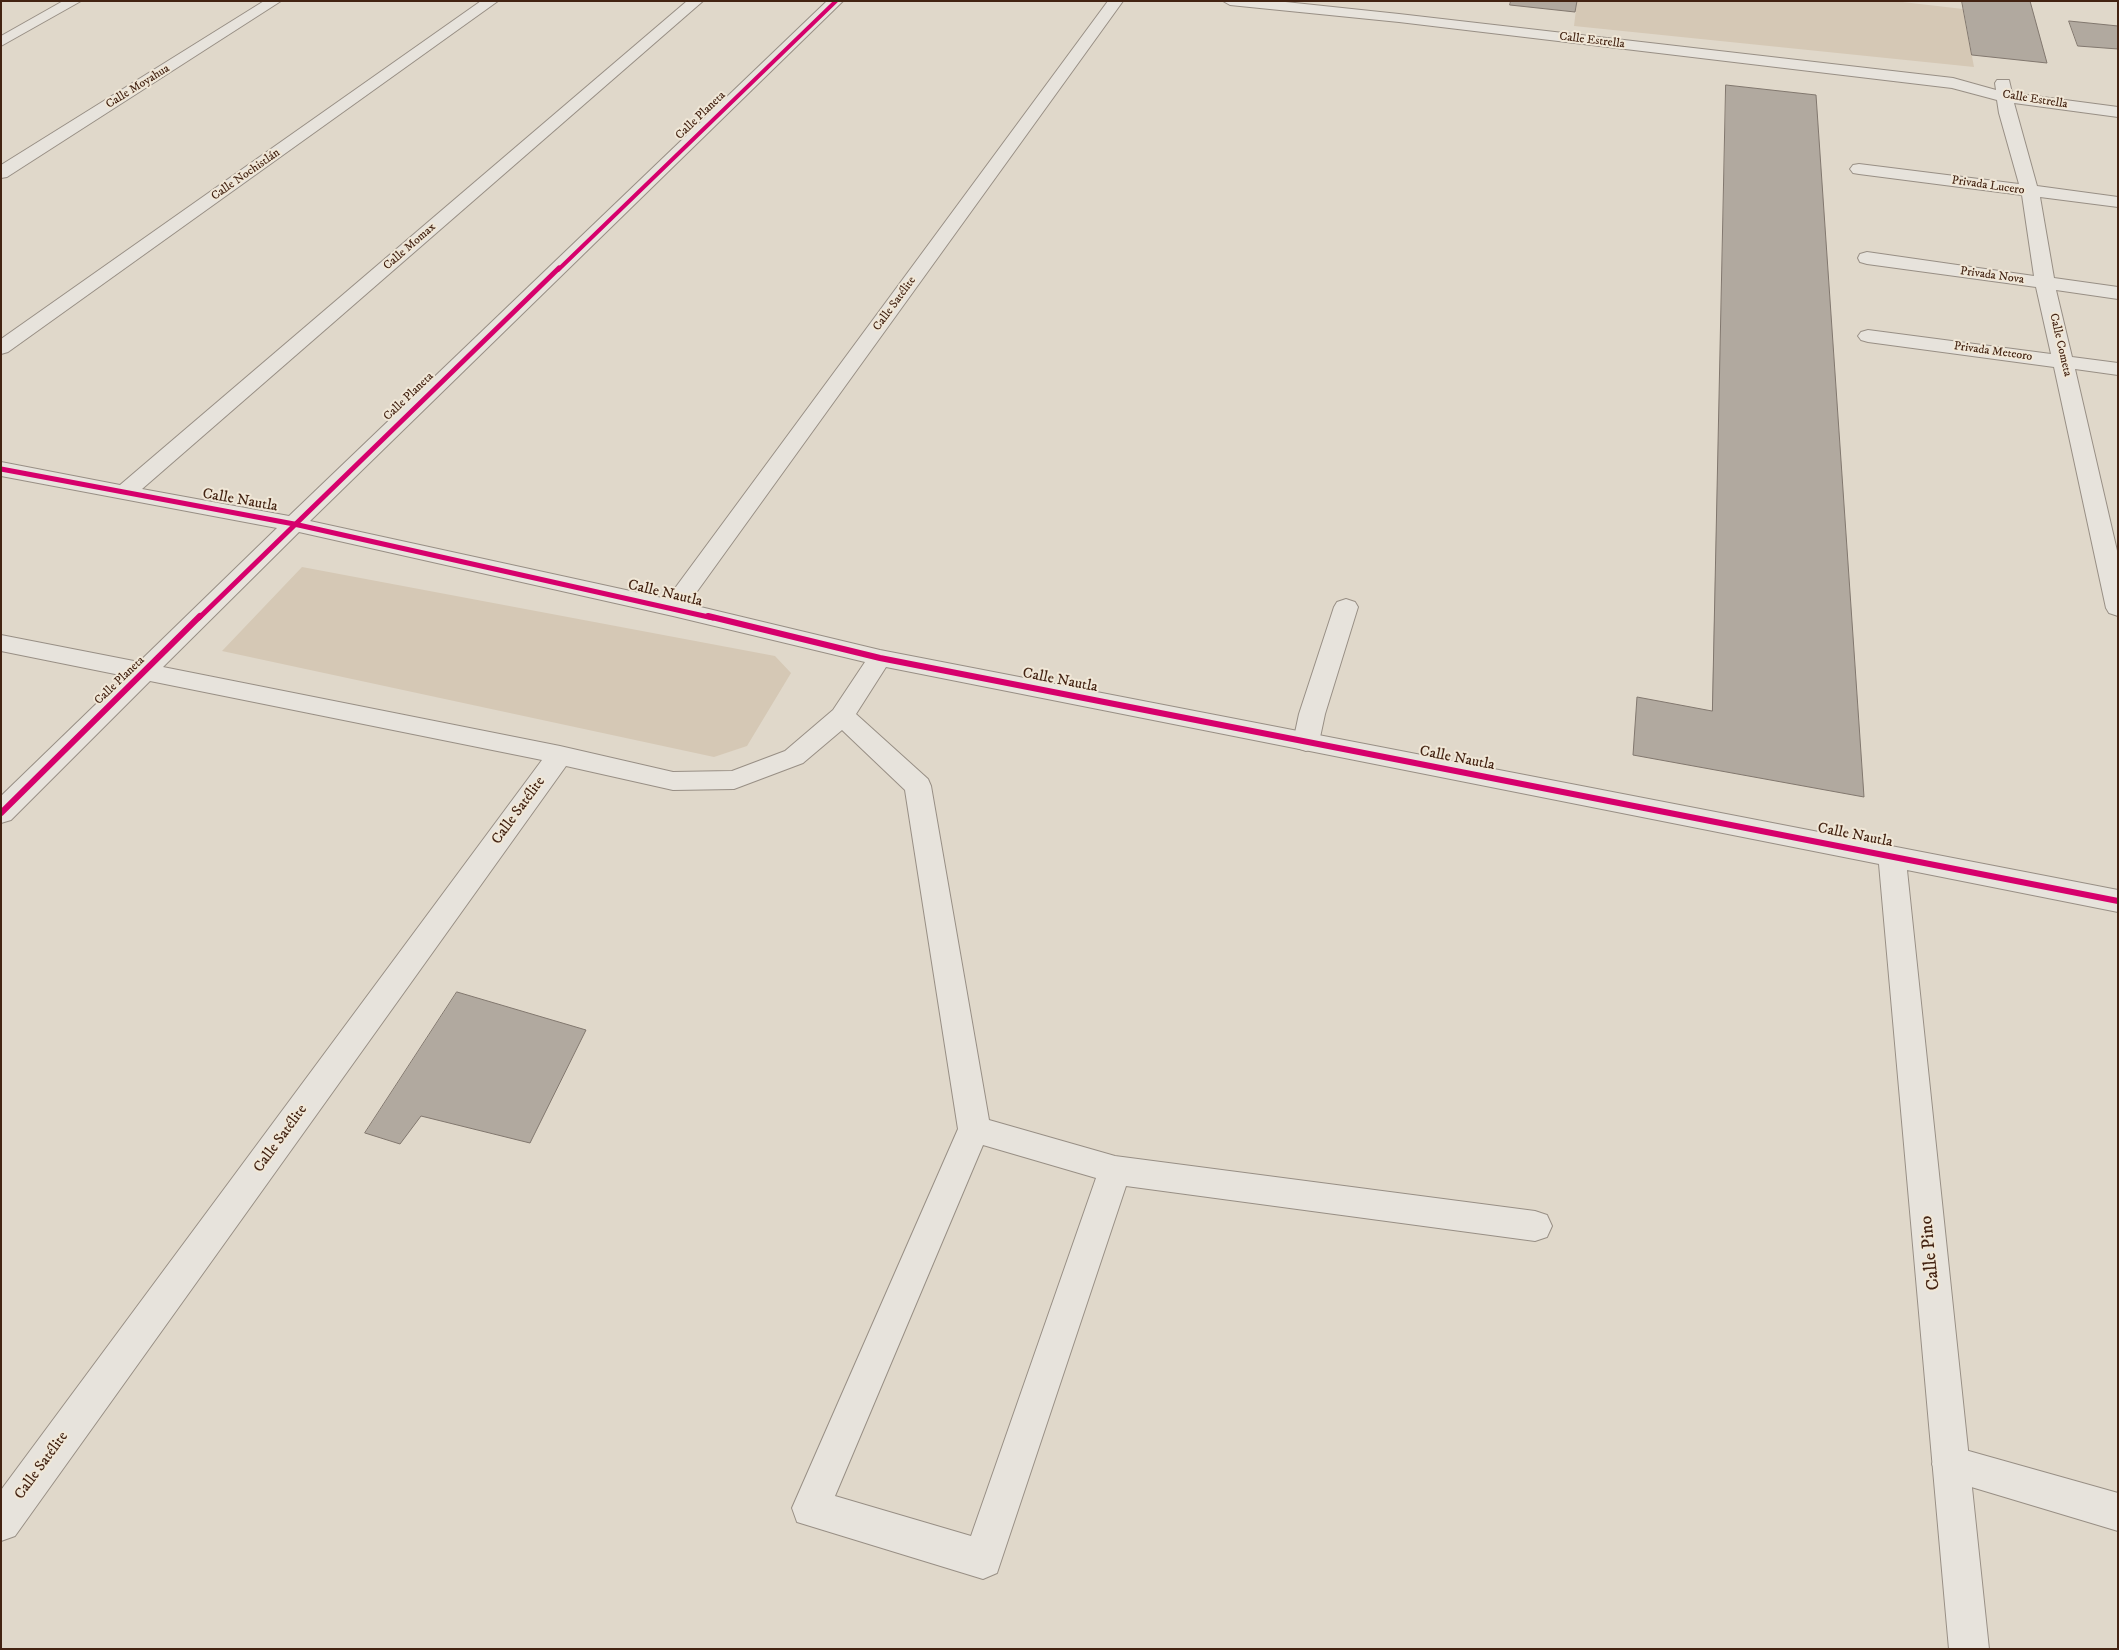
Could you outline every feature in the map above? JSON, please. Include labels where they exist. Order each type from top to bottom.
[{"type":"street","points":[[1,42],[74,1]]},
{"type":"street","name":"Calle Moyahua","points":[[1,173],[274,1]]},
{"type":"street","name":"Calle Nochistlán","points":[[1,348],[491,1]]},
{"type":"street","name":"Calle Momax","points":[[124,492],[696,1]]},
{"type":"street","name":"Calle Planeta","points":[[1,813],[294,524],[836,1]]},
{"type":"street","name":"Calle Satélite","points":[[673,608],[1116,1]]},
{"type":"street","name":"Calle Estrella","points":[[1230,1],[1279,4],[2004,90],[2118,112]]},
{"type":"street","points":[[1399,18],[1404,1]]},
{"type":"street","name":"Calle Estrella","points":[[2004,90],[2031,85]]},
{"type":"street","name":"Calle Cometa","points":[[2004,90],[2007,113],[2030,192],[2045,283],[2118,608]]},
{"type":"street","name":"Privada Lucero","points":[[1859,169],[2118,202]]},
{"type":"street","name":"Privada Nova","points":[[1867,258],[2118,293]]},
{"type":"street","name":"Privada Meteoro","points":[[1868,336],[2118,369]]},
{"type":"street","name":"Calle Nautla","points":[[1,469],[294,524],[673,608],[880,658],[2118,901]]},
{"type":"street","points":[[1306,742],[1312,714],[1346,608]]},
{"type":"street","points":[[1,643],[560,755],[673,781],[734,780],[794,757],[842,716],[880,658]]},
{"type":"street","points":[[842,716],[918,786],[974,1129],[811,1508],[983,1558],[1115,1170]]},
{"type":"street","name":"Calle Satélite","points":[[1,1522],[560,755]]},
{"type":"street","name":"Calle Pino","points":[[1892,856],[1969,1649]]},
{"type":"street","points":[[974,1129],[1115,1170],[1535,1226]]},
{"type":"street","points":[[1952,1464],[2118,1512]]},
{"type":"shaded area","points":[[1577,1],[1894,1],[1963,9],[1974,67],[1574,26]]},
{"type":"shaded area","points":[[302,567],[775,656],[791,673],[747,746],[714,757],[222,651]]},
{"type":"building","points":[[1511,1],[1577,1],[1575,12],[1510,5]]},
{"type":"building","points":[[1962,1],[2030,1],[2047,63],[1972,55]]},
{"type":"building","points":[[2069,21],[2118,26],[2118,49],[2078,46]]},
{"type":"building","points":[[1726,85],[1816,95],[1864,797],[1633,755],[1637,697],[1712,711]]},
{"type":"building","points":[[457,992],[586,1030],[530,1143],[421,1116],[400,1144],[365,1133]]},
{"type":"cycle path","points":[[1,813],[294,524],[836,1]]},
{"type":"cycle path","points":[[1,469],[294,524],[673,608],[880,658],[2118,901]]}]
